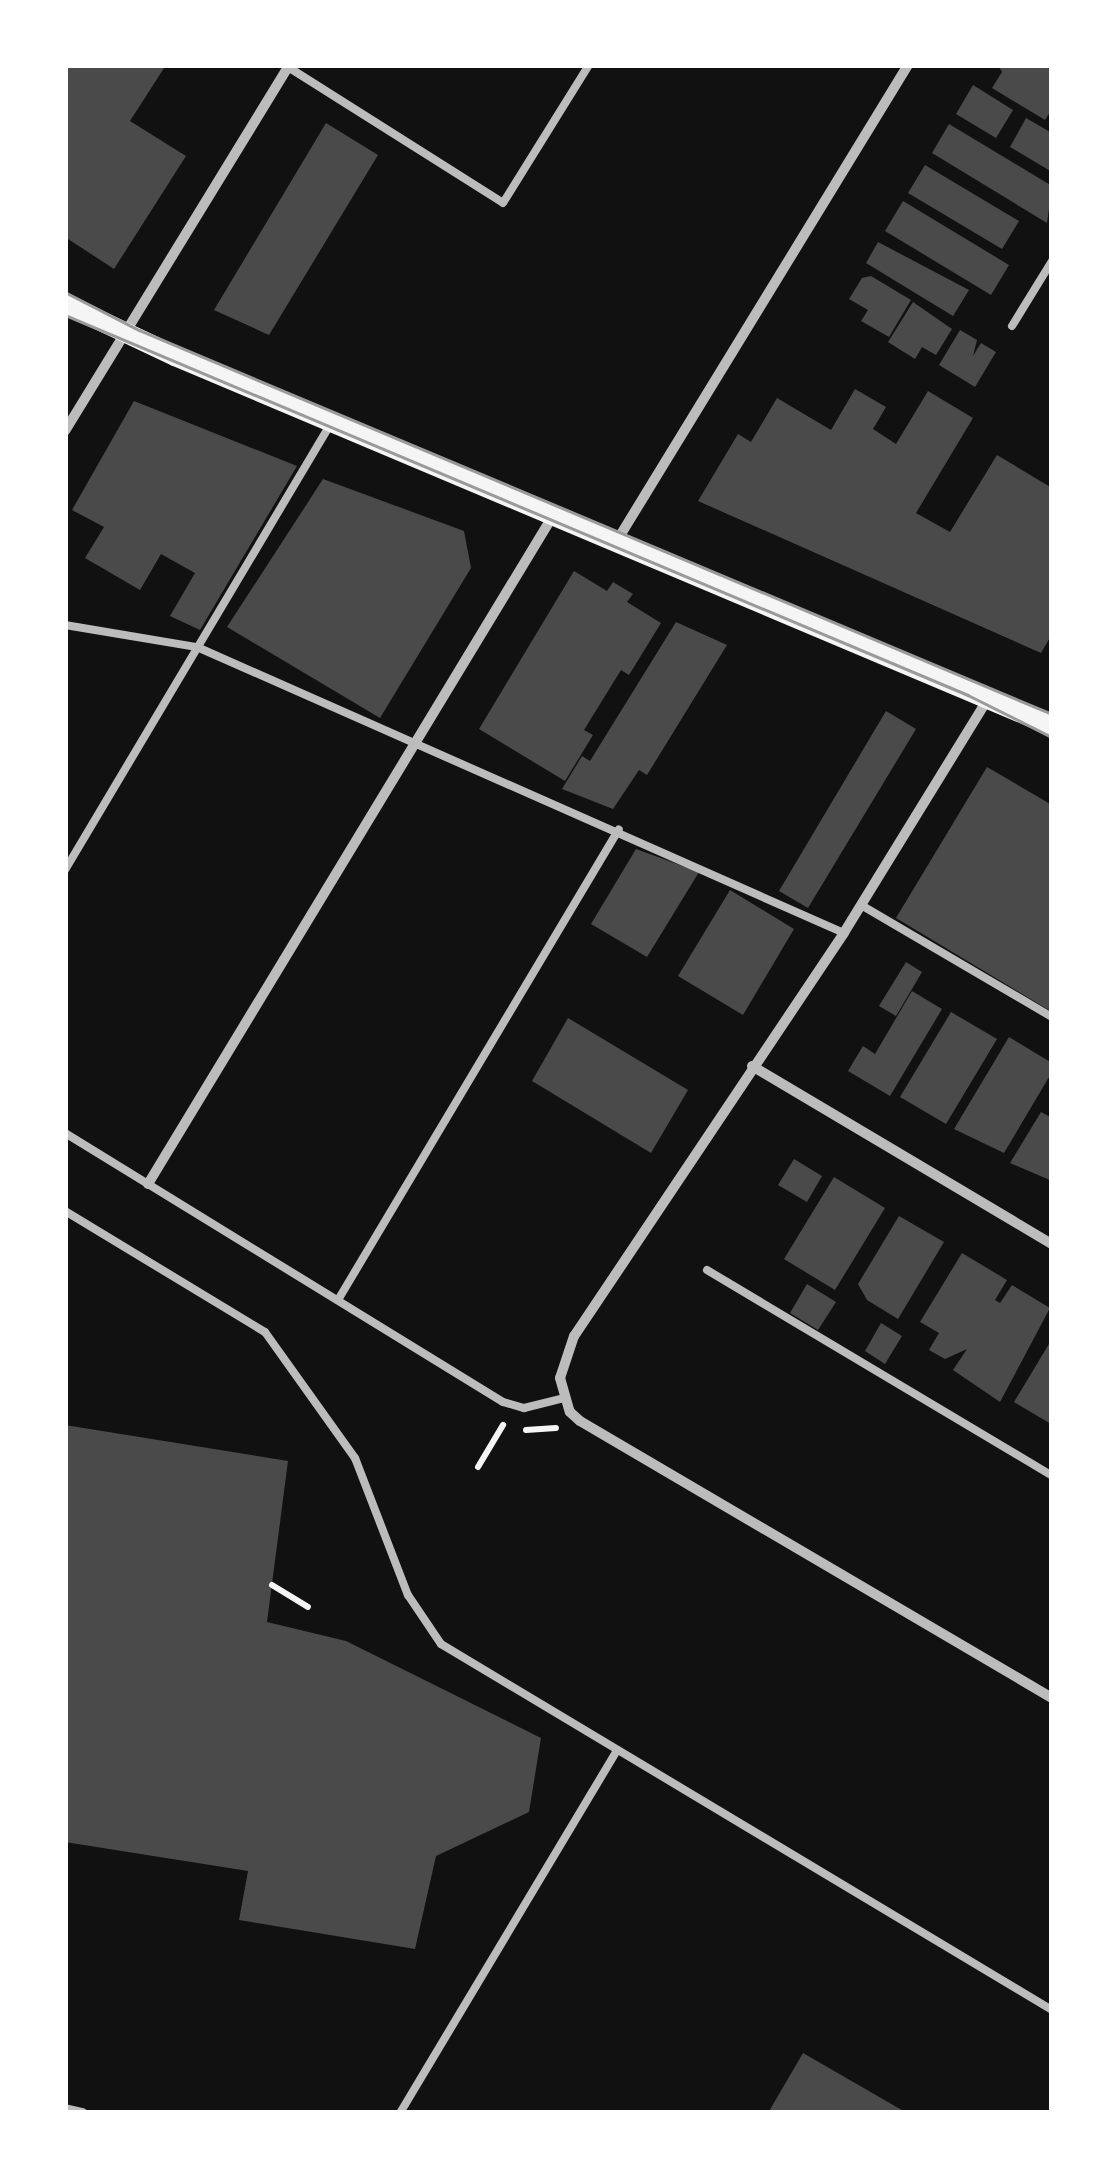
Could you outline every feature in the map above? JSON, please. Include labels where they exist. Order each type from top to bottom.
[{"type":"main road","points":[[65,304],[332,421],[1049,718]]},
{"type":"street","points":[[618,539],[908,65]]},
{"type":"street","points":[[65,430],[288,66]]},
{"type":"street","points":[[148,1184],[418,747],[554,514]]},
{"type":"street","points":[[990,695],[844,933],[574,1336],[561,1368],[564,1398],[570,1412],[580,1421],[1052,1698]]},
{"type":"street","points":[[752,1066],[1052,1244]]},
{"type":"street","points":[[65,2109],[84,2113]]},
{"type":"lane","points":[[288,66],[503,202],[589,65]]},
{"type":"lane","points":[[1012,326],[1052,261]]},
{"type":"lane","points":[[65,870],[332,421]]},
{"type":"lane","points":[[65,625],[197,647],[418,747],[619,829],[844,933]]},
{"type":"lane","points":[[338,1300],[619,829]]},
{"type":"lane","points":[[861,905],[1052,1017]]},
{"type":"lane","points":[[65,1133],[502,1402],[524,1408],[564,1398]]},
{"type":"lane","points":[[65,1210],[265,1332],[356,1458],[428,1630],[456,1654],[1052,2010]]},
{"type":"lane","points":[[707,1270],[1052,1476]]},
{"type":"lane","points":[[400,2113],[617,1750]]},
{"type":"path","points":[[478,1467],[505,1421],[535,1434],[556,1428],[570,1412]]},
{"type":"path","points":[[272,1586],[308,1607]]},
{"type":"building","points":[[65,65],[166,65],[130,121],[186,156],[114,269],[65,237]]},
{"type":"building","points":[[998,65],[1052,65],[1052,109],[1045,120],[992,88],[1002,72]]},
{"type":"building","points":[[973,85],[1013,110],[996,138],[956,114]]},
{"type":"building","points":[[1026,118],[1052,133],[1052,172],[1010,147]]},
{"type":"building","points":[[326,123],[378,155],[269,335],[214,310]]},
{"type":"building","points":[[949,124],[1052,186],[1047,223],[932,153]]},
{"type":"building","points":[[925,165],[1019,221],[1002,249],[908,193]]},
{"type":"building","points":[[903,201],[1009,265],[991,295],[885,231]]},
{"type":"building","points":[[878,242],[969,290],[953,316],[866,263]]},
{"type":"building","points":[[871,276],[911,300],[889,337],[861,321],[868,310],[849,299],[862,278]]},
{"type":"building","points":[[913,302],[952,329],[936,355],[922,347],[915,359],[888,342]]},
{"type":"building","points":[[960,330],[977,340],[973,356],[981,343],[996,352],[975,387],[939,365]]},
{"type":"building","points":[[855,389],[886,407],[873,429],[896,444],[928,391],[973,418],[916,513],[950,532],[997,455],[1052,488],[1052,634],[1041,653],[698,501],[738,434],[751,442],[777,398],[831,430]]},
{"type":"building","points":[[134,401],[297,466],[200,630],[170,616],[195,573],[161,554],[140,590],[85,558],[104,527],[72,510]]},
{"type":"building","points":[[323,479],[464,531],[471,568],[380,718],[227,627]]},
{"type":"building","points":[[574,571],[607,591],[613,582],[633,594],[627,602],[661,623],[629,675],[621,670],[584,730],[593,735],[565,781],[479,729]]},
{"type":"building","points":[[676,622],[727,645],[647,775],[639,770],[613,809],[562,789],[582,756],[590,761]]},
{"type":"building","points":[[886,711],[916,729],[808,908],[779,891]]},
{"type":"building","points":[[987,767],[1052,805],[1052,1012],[896,918]]},
{"type":"building","points":[[636,849],[699,872],[647,957],[591,924]]},
{"type":"building","points":[[730,890],[794,929],[743,1015],[678,976]]},
{"type":"building","points":[[906,962],[922,972],[896,1016],[879,1006]]},
{"type":"building","points":[[912,991],[942,1009],[890,1096],[848,1071],[863,1046],[875,1054]]},
{"type":"building","points":[[951,1012],[997,1039],[946,1124],[900,1097]]},
{"type":"building","points":[[568,1018],[688,1090],[651,1153],[532,1081]]},
{"type":"building","points":[[1009,1037],[1052,1063],[1052,1072],[1004,1153],[954,1129]]},
{"type":"building","points":[[1041,1112],[1052,1118],[1052,1181],[1010,1163]]},
{"type":"building","points":[[794,1159],[822,1176],[807,1202],[778,1185]]},
{"type":"building","points":[[834,1177],[885,1208],[835,1290],[784,1259]]},
{"type":"building","points":[[899,1216],[944,1242],[898,1319],[867,1300],[858,1284]]},
{"type":"building","points":[[962,1253],[1007,1280],[995,1300],[1000,1303],[1012,1285],[1050,1308],[1000,1402],[953,1370],[967,1349],[945,1359],[929,1350],[939,1333],[920,1322]]},
{"type":"building","points":[[807,1284],[836,1302],[818,1330],[790,1313]]},
{"type":"building","points":[[881,1323],[902,1336],[885,1364],[865,1351]]},
{"type":"building","points":[[1052,1339],[1052,1431],[1051,1424],[1014,1402]]},
{"type":"building","points":[[65,1425],[288,1461],[267,1622],[346,1641],[541,1738],[529,1812],[436,1856],[415,1949],[239,1920],[248,1871],[65,1842]]},
{"type":"building","points":[[803,2053],[907,2113],[768,2113]]},
{"type":"tram line","points":[[65,292],[139,330],[1052,714]]},
{"type":"tram line","points":[[65,315],[968,695],[1052,737]]}]
